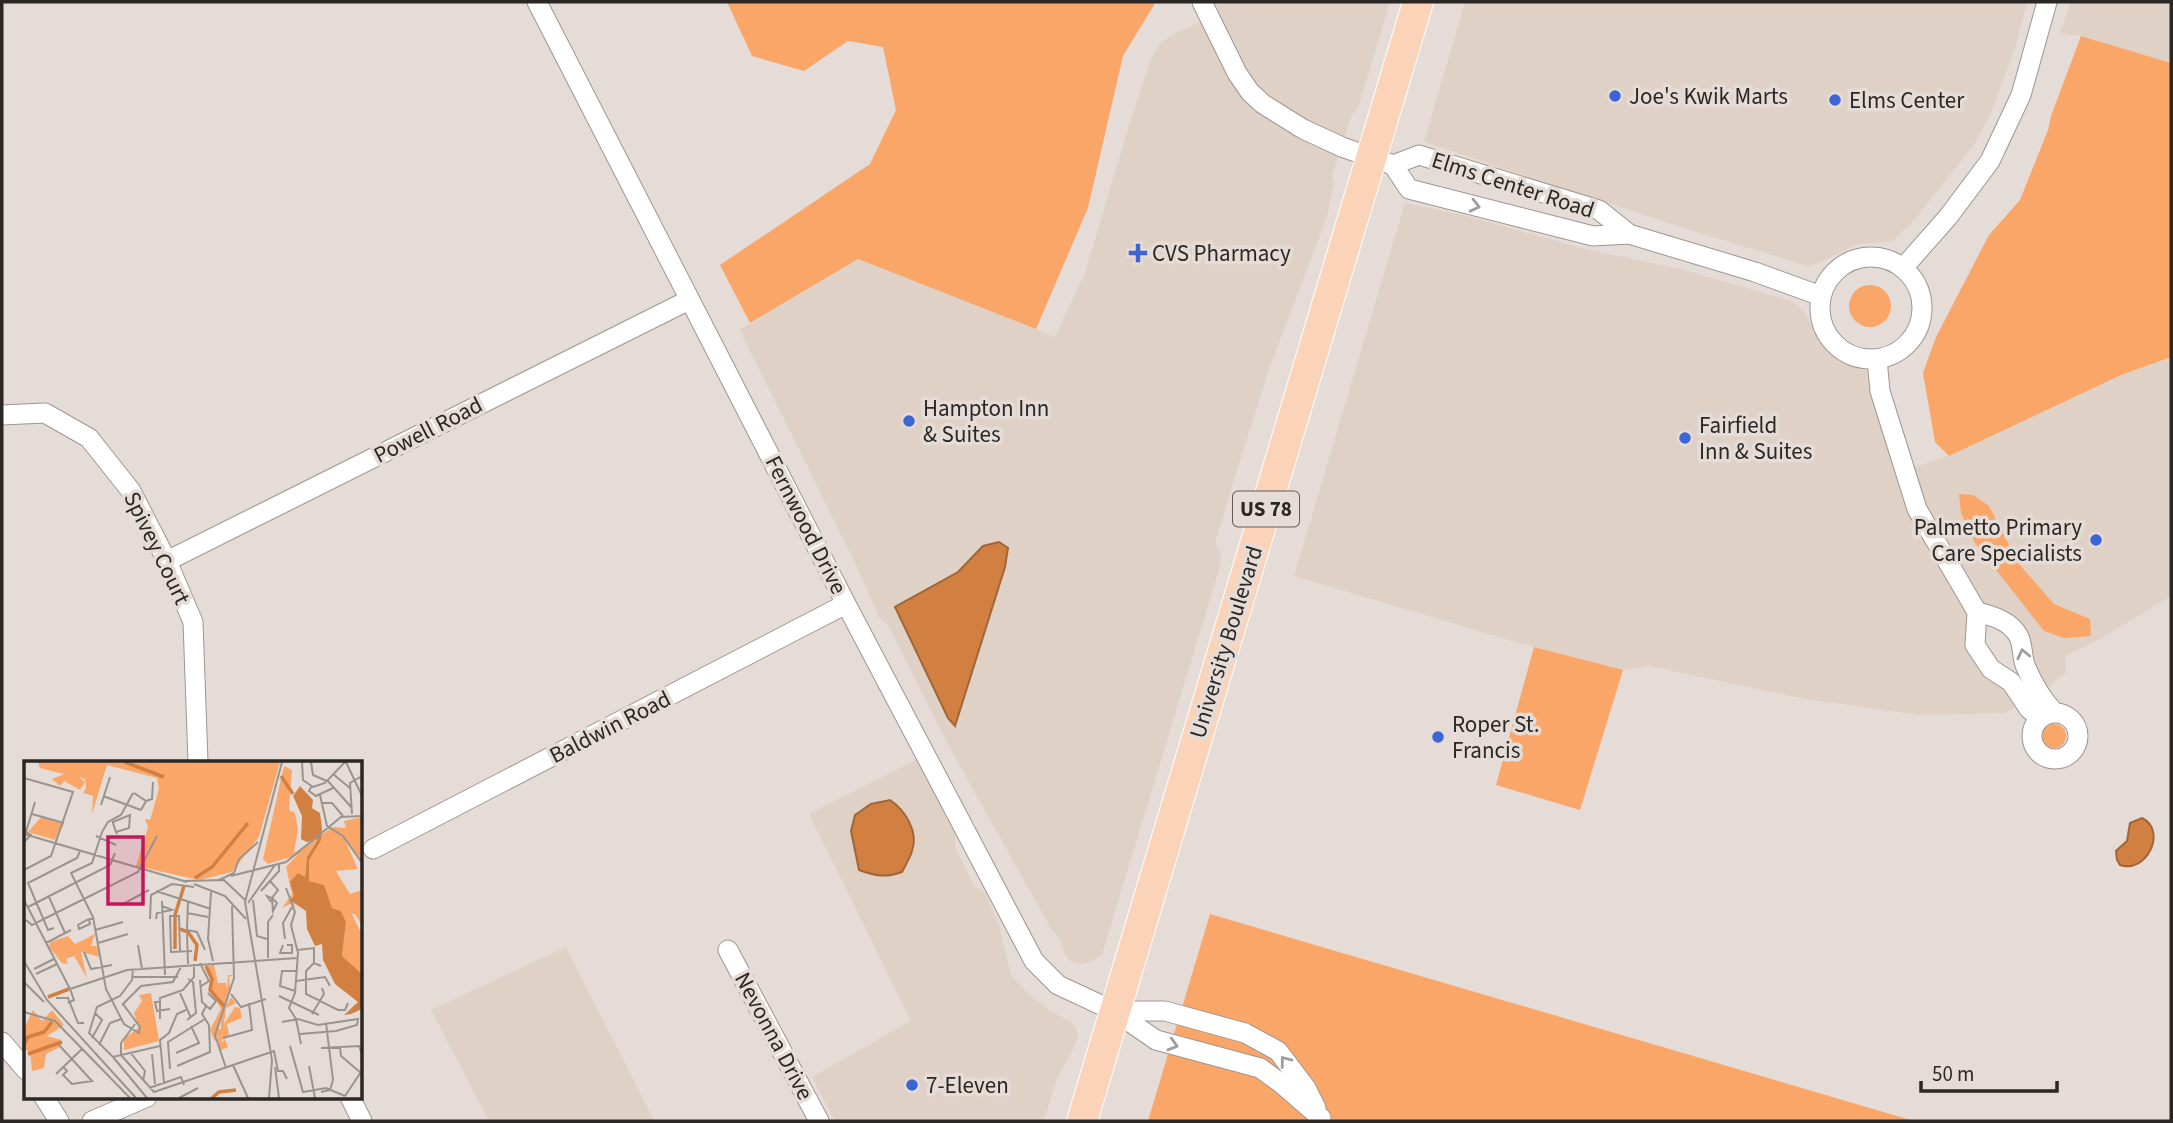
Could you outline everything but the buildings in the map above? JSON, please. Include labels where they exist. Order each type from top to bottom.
[{"type":"main road","name":"University Boulevard","points":[[1082,1121],[1114,1011],[1382,161],[1418,2]]},
{"type":"street","name":"Fernwood Drive","points":[[537,2],[846,604],[1034,961],[1058,985],[1114,1011],[1156,1040],[1261,1068],[1322,1120]]},
{"type":"street","points":[[1202,2],[1237,73],[1250,92],[1263,104],[1303,129],[1382,161]]},
{"type":"street","points":[[1903,268],[1948,217],[1990,161],[2021,95],[2047,2]]},
{"type":"street","name":"Elms Center Road","points":[[1382,161],[1419,155],[1599,210],[1629,234]]},
{"type":"street","name":"Elms Center Road","points":[[1382,161],[1409,189],[1593,236],[1629,234],[1755,272],[1821,296]]},
{"type":"street","points":[[1868,256],[1884,258],[1903,268],[1919,289],[1922,304],[1921,320],[1915,335],[1905,346],[1891,355],[1877,359],[1853,355],[1833,342],[1824,328],[1820,312],[1821,296],[1827,281],[1838,268],[1852,260],[1868,256]]},
{"type":"street","name":"Powell Road","points":[[167,561],[689,300]]},
{"type":"street","points":[[1877,359],[1880,391],[1917,509],[1977,612],[1975,645],[1991,669],[2011,682],[2029,709],[2047,715],[2044,701],[2024,663],[2020,638],[2012,627],[1997,617],[1977,612]]},
{"type":"street","name":"Spivey Court","points":[[2,415],[45,413],[89,438],[131,491],[167,561],[193,622],[198,761]]},
{"type":"street","name":"Baldwin Road","points":[[373,849],[846,604]]},
{"type":"street","name":"Nevonna Drive","points":[[729,950],[819,1121]]},
{"type":"street","name":"Fernwood Drive","points":[[1114,1011],[1165,1011],[1245,1033],[1278,1051],[1306,1088],[1322,1120]]},
{"type":"street","points":[[2,1042],[24,1068]]},
{"type":"street","points":[[45,1098],[58,1121]]},
{"type":"street","points":[[92,1121],[145,1098]]},
{"type":"street","points":[[350,1098],[362,1121]]},
{"type":"shaded area","points":[[727,2],[1154,2],[1123,56],[1088,208],[1036,329],[858,259],[750,323],[720,265],[870,164],[896,110],[883,47],[848,41],[804,71],[752,56]]},
{"type":"shaded area","points":[[1202,2],[1390,2],[1358,108],[1352,114],[1332,175],[1334,183],[1327,217],[1270,366],[1229,496],[1215,544],[1220,551],[1218,573],[1102,954],[1088,963],[1078,964],[1070,961],[1064,953],[1060,939],[1051,929],[949,746],[888,625],[879,617],[740,330],[858,259],[1055,337],[1085,273],[1151,59],[1159,45],[1172,35],[1209,18]]},
{"type":"shaded area","points":[[1465,2],[2027,2],[2015,48],[1989,118],[1973,146],[1910,225],[1892,241],[1854,245],[1808,266],[1424,142]]},
{"type":"shaded area","points":[[2071,2],[2171,2],[2171,63],[2081,36],[2060,33]]},
{"type":"shaded area","points":[[2081,36],[2171,63],[2171,357],[2121,375],[1949,456],[1935,442],[1923,373],[1936,337],[1989,235],[2020,200]]},
{"type":"shaded area","points":[[1405,203],[1458,214],[1590,250],[1680,269],[1791,301],[1805,312],[1820,342],[1837,359],[1862,370],[1877,370],[1905,470],[1949,456],[2121,375],[2171,357],[2171,596],[2098,640],[2065,656],[2066,673],[2040,693],[2019,638],[1977,612],[1975,645],[2025,702],[2005,713],[1920,715],[1805,699],[1650,666],[1623,670],[1519,643],[1294,576]]},
{"type":"shaded area","points":[[1870,285],[1885,291],[1891,306],[1885,321],[1870,327],[1855,321],[1849,306],[1855,291]]},
{"type":"shaded area","points":[[1959,494],[1973,495],[1989,506],[2019,564],[2054,604],[2090,619],[2091,636],[2064,638],[2044,631],[1975,543],[1961,513]]},
{"type":"shaded area","points":[[999,542],[1008,548],[1005,567],[955,726],[948,718],[895,607],[958,572],[983,546]]},
{"type":"shaded area","points":[[1534,647],[1623,670],[1580,810],[1496,785]]},
{"type":"shaded area","points":[[2054,724],[2063,727],[2066,736],[2063,745],[2054,748],[2045,745],[2042,736],[2045,727]]},
{"type":"shaded area","points":[[920,758],[956,835],[955,847],[974,886],[985,893],[999,925],[1011,975],[1026,992],[1076,1028],[1078,1037],[1056,1081],[1044,1121],[835,1121],[812,1077],[911,1021],[809,814]]},
{"type":"shaded area","points":[[890,800],[909,822],[914,844],[902,872],[880,876],[870,874],[859,870],[851,831],[855,815],[871,804]]},
{"type":"shaded area","points":[[2142,818],[2150,824],[2153,832],[2150,850],[2138,863],[2120,865],[2116,851],[2127,841],[2130,823]]},
{"type":"shaded area","points":[[1210,914],[1914,1121],[1148,1121]]},
{"type":"shaded area","points":[[566,947],[654,1121],[489,1121],[431,1010]]},
{"type":"place","name":"Joe's Kwik Marts","points":[[1615,96]]},
{"type":"place","name":"Elms Center","points":[[1835,100]]},
{"type":"place","name":"CVS Pharmacy","points":[[1138,253]]},
{"type":"place","name":"Hampton Inn & Suites","points":[[909,421]]},
{"type":"place","name":"Fairfield Inn & Suites","points":[[1685,438]]},
{"type":"place","name":"Palmetto Primary Care Specialists","points":[[2096,540]]},
{"type":"place","name":"Roper St. Francis","points":[[1438,737]]},
{"type":"place","name":"7-Eleven","points":[[912,1085]]}]
